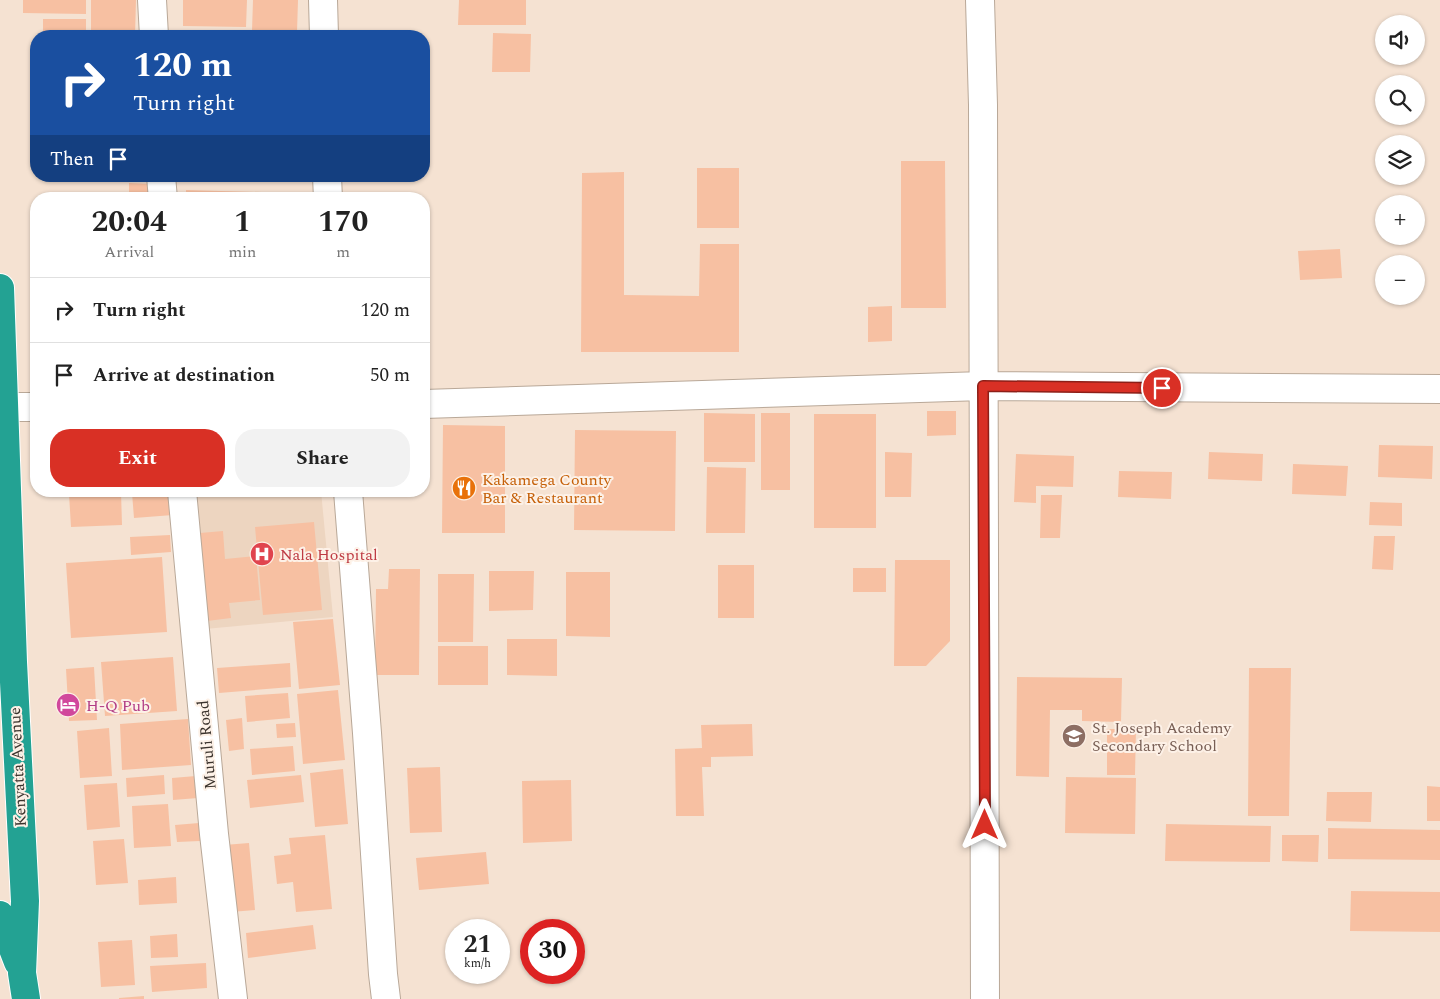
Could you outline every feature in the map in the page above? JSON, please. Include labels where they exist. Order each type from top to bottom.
[{"type":"highway","name":"Kenyatta Avenue","points":[[0,288],[6,662],[25,901],[24,986]]},
{"type":"highway","name":"Kenyatta Avenue","points":[[0,915],[24,986]]},
{"type":"street","points":[[152,0],[154,30]]},
{"type":"street","points":[[323,0],[324,30]]},
{"type":"street","points":[[980,0],[983,105],[985,999]]},
{"type":"street","points":[[430,404],[983,386],[1440,389]]},
{"type":"street","points":[[2,406],[30,407]]},
{"type":"street","name":"Muruli Road","points":[[183,497],[214,834],[234,999]]},
{"type":"street","points":[[348,497],[368,733],[386,999]]},
{"type":"shaded area","name":"Nala Hospital","points":[[193,497],[322,497],[333,617],[205,629]]},
{"type":"building","points":[[23,0],[86,0],[86,14],[23,13]]},
{"type":"building","points":[[91,0],[136,0],[135,30],[91,30]]},
{"type":"building","points":[[183,0],[247,0],[246,27],[183,26]]},
{"type":"building","points":[[253,0],[298,0],[297,30],[252,30]]},
{"type":"building","points":[[459,0],[526,0],[526,25],[458,25]]},
{"type":"building","points":[[43,19],[86,19],[86,30],[43,30]]},
{"type":"building","points":[[493,33],[531,34],[530,72],[492,72]]},
{"type":"building","points":[[901,161],[945,161],[946,308],[901,308]]},
{"type":"building","points":[[697,168],[739,168],[739,228],[697,228]]},
{"type":"building","points":[[624,172],[624,295],[699,296],[700,244],[739,244],[739,352],[581,352],[582,173]]},
{"type":"building","points":[[129,183],[153,184],[153,192],[129,192]]},
{"type":"building","points":[[186,190],[259,192],[186,192]]},
{"type":"building","points":[[1340,249],[1342,278],[1300,280],[1298,251]]},
{"type":"building","points":[[892,306],[892,341],[868,342],[868,307]]},
{"type":"building","points":[[927,411],[956,411],[956,435],[927,436]]},
{"type":"building","points":[[704,413],[755,414],[755,462],[704,462]]},
{"type":"building","points":[[761,413],[790,413],[790,490],[761,490]]},
{"type":"building","points":[[814,414],[876,414],[876,528],[814,528]]},
{"type":"building","points":[[443,425],[505,426],[505,533],[442,533]]},
{"type":"building","points":[[575,430],[676,431],[675,531],[574,530]]},
{"type":"building","points":[[1379,445],[1433,446],[1432,479],[1378,477]]},
{"type":"building","points":[[885,452],[912,453],[911,497],[885,497]]},
{"type":"building","points":[[1209,452],[1263,454],[1262,481],[1208,479]]},
{"type":"building","points":[[1016,454],[1074,456],[1073,487],[1036,486],[1036,503],[1014,502]]},
{"type":"building","points":[[1293,464],[1348,466],[1346,496],[1292,494]]},
{"type":"building","points":[[707,467],[746,468],[745,533],[706,533]]},
{"type":"building","points":[[1119,471],[1172,472],[1171,499],[1118,497]]},
{"type":"building","points":[[1041,495],[1062,495],[1060,538],[1040,538]]},
{"type":"building","points":[[69,497],[121,497],[122,525],[71,527]]},
{"type":"building","points":[[132,497],[172,497],[173,515],[134,518]]},
{"type":"building","points":[[1370,502],[1402,503],[1402,526],[1369,525]]},
{"type":"building","points":[[314,522],[322,610],[263,615],[255,527]]},
{"type":"building","points":[[223,531],[225,559],[256,556],[260,600],[229,603],[231,618],[207,621],[200,533]]},
{"type":"building","points":[[170,535],[171,552],[131,555],[130,537]]},
{"type":"building","points":[[1374,536],[1395,536],[1393,570],[1372,569]]},
{"type":"building","points":[[162,557],[167,632],[71,638],[66,563]]},
{"type":"building","points":[[895,560],[950,560],[950,641],[926,666],[894,666]]},
{"type":"building","points":[[718,565],[754,565],[754,618],[718,618]]},
{"type":"building","points":[[853,568],[886,568],[886,592],[853,592]]},
{"type":"building","points":[[389,569],[420,569],[419,675],[375,675],[376,589],[388,589]]},
{"type":"building","points":[[489,571],[534,571],[533,610],[489,611]]},
{"type":"building","points":[[566,572],[610,572],[610,637],[566,636]]},
{"type":"building","points":[[438,574],[474,574],[473,642],[438,642]]},
{"type":"building","points":[[333,619],[340,685],[299,689],[293,622]]},
{"type":"building","points":[[507,639],[557,639],[557,676],[507,675]]},
{"type":"building","points":[[438,646],[488,646],[488,685],[438,685]]},
{"type":"building","points":[[173,657],[177,711],[105,716],[101,662]]},
{"type":"building","points":[[290,663],[291,687],[219,693],[217,668]]},
{"type":"building","points":[[94,667],[97,720],[69,721],[66,669]]},
{"type":"building","points":[[1249,668],[1291,668],[1289,816],[1248,816]]},
{"type":"building","points":[[1017,677],[1122,678],[1121,722],[1082,721],[1082,710],[1050,710],[1049,777],[1016,776]]},
{"type":"building","points":[[338,690],[345,760],[303,764],[297,694]]},
{"type":"building","points":[[288,693],[290,718],[247,722],[245,696]]},
{"type":"building","points":[[242,718],[244,749],[229,751],[226,720]]},
{"type":"building","points":[[188,719],[191,765],[122,770],[120,724]]},
{"type":"building","points":[[295,723],[296,737],[277,738],[276,724]]},
{"type":"building","points":[[752,724],[753,756],[711,757],[711,767],[702,767],[704,816],[676,816],[675,749],[702,748],[701,725]]},
{"type":"building","points":[[109,728],[112,776],[80,778],[77,731]]},
{"type":"building","points":[[1107,729],[1136,729],[1135,775],[1107,775]]},
{"type":"building","points":[[293,746],[295,771],[252,775],[250,749]]},
{"type":"building","points":[[440,767],[442,832],[410,833],[407,768]]},
{"type":"building","points":[[343,769],[348,824],[315,827],[310,773]]},
{"type":"building","points":[[164,775],[165,794],[127,797],[126,778]]},
{"type":"building","points":[[301,775],[304,802],[250,808],[247,780]]},
{"type":"building","points":[[196,776],[198,798],[173,800],[172,778]]},
{"type":"building","points":[[1066,777],[1136,778],[1135,834],[1065,833]]},
{"type":"building","points":[[571,780],[572,841],[523,843],[522,781]]},
{"type":"building","points":[[117,783],[120,827],[87,830],[84,785]]},
{"type":"building","points":[[1427,786],[1440,787],[1440,821],[1427,821]]},
{"type":"building","points":[[1327,792],[1372,792],[1371,822],[1326,821]]},
{"type":"building","points":[[168,804],[171,846],[134,848],[132,806]]},
{"type":"building","points":[[199,823],[200,841],[177,842],[175,825]]},
{"type":"building","points":[[1166,824],[1271,826],[1270,862],[1165,861]]},
{"type":"building","points":[[1328,828],[1440,830],[1440,860],[1328,859]]},
{"type":"building","points":[[325,835],[332,909],[296,912],[293,882],[277,884],[274,856],[291,854],[289,838]]},
{"type":"building","points":[[1282,835],[1319,835],[1318,862],[1282,861]]},
{"type":"building","points":[[124,839],[128,883],[96,885],[93,841]]},
{"type":"building","points":[[249,843],[255,910],[231,912],[224,845]]},
{"type":"building","points":[[486,852],[489,884],[419,890],[416,858]]},
{"type":"building","points":[[176,877],[177,903],[139,905],[138,880]]},
{"type":"building","points":[[1351,891],[1440,892],[1440,932],[1350,931]]},
{"type":"building","points":[[313,925],[316,949],[248,958],[246,933]]},
{"type":"building","points":[[177,934],[178,957],[151,958],[150,936]]},
{"type":"building","points":[[132,940],[135,985],[101,987],[98,942]]},
{"type":"building","points":[[206,963],[207,988],[152,992],[150,966]]},
{"type":"building","points":[[144,996],[144,999],[119,999],[119,998]]},
{"type":"place","name":"Kakamega County Bar & Restaurant","points":[[464,488]]},
{"type":"place","name":"Nala Hospital","points":[[262,554]]},
{"type":"place","name":"H-Q Pub","points":[[68,705]]},
{"type":"place","name":"St. Joseph Academy Secondary School","points":[[1074,736]]},
{"type":"route","points":[[985,825],[983,386],[1162,388]]}]
